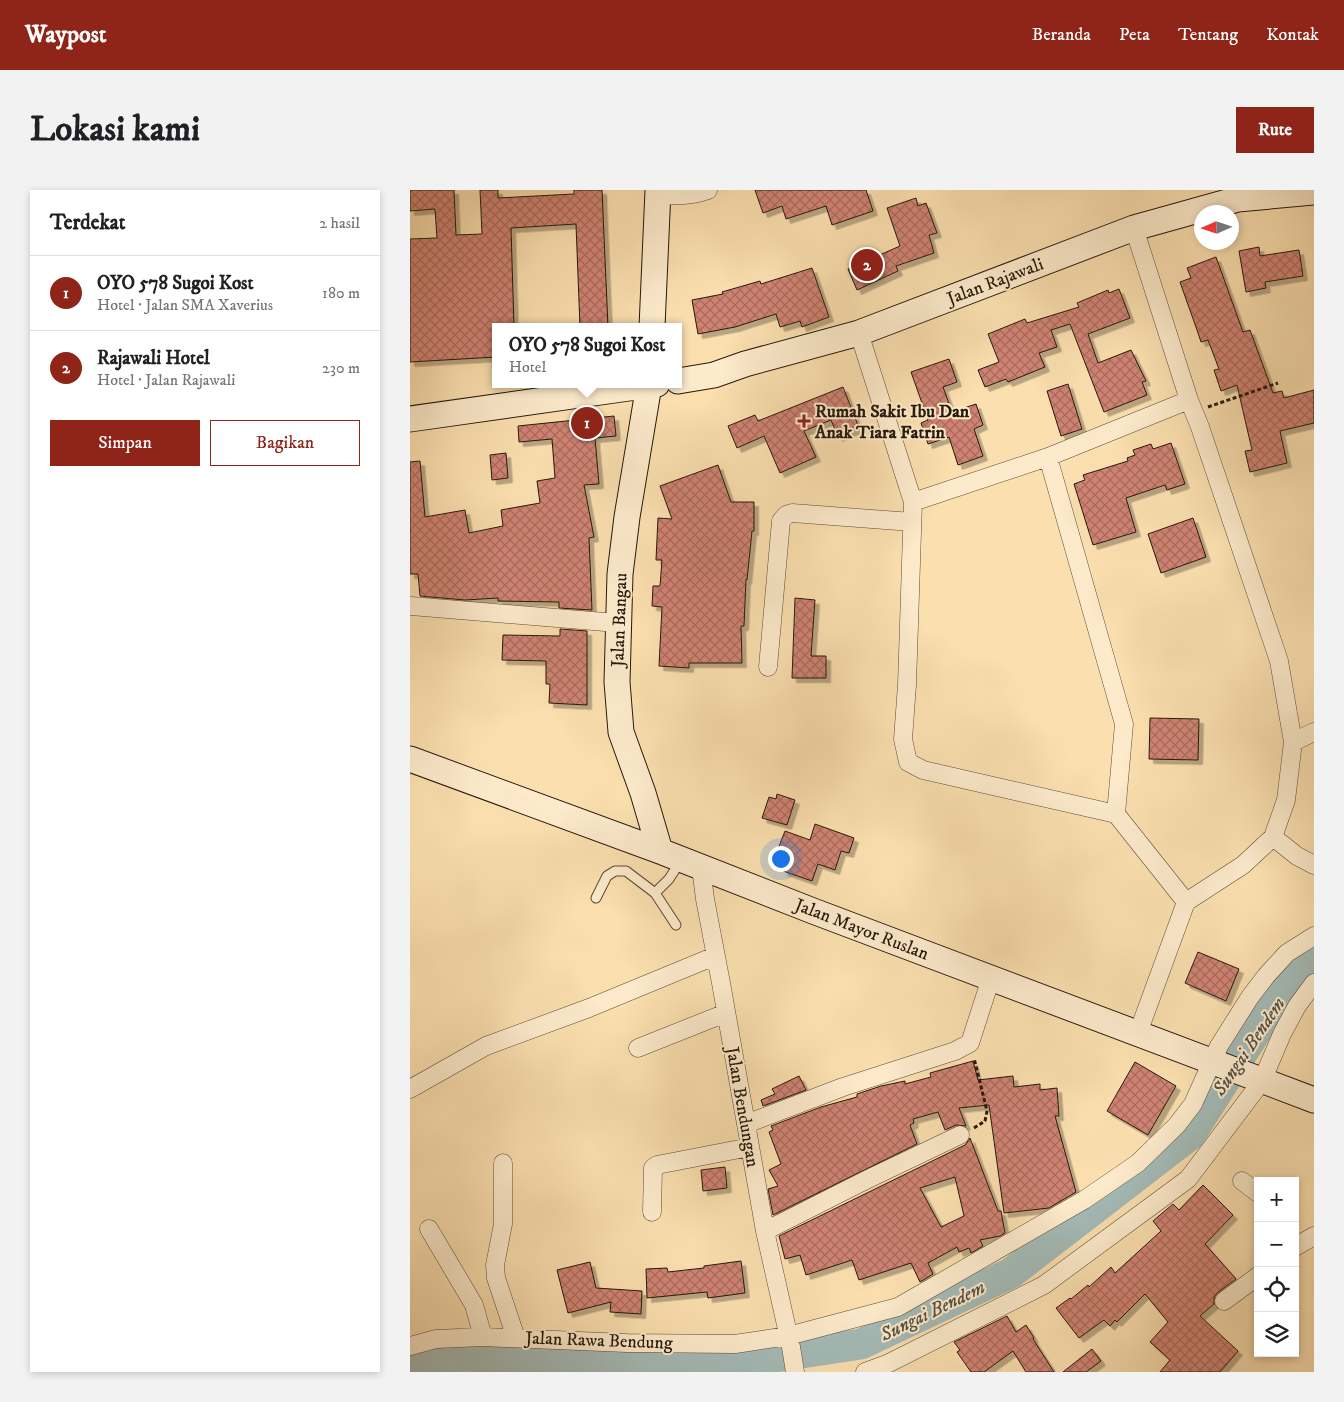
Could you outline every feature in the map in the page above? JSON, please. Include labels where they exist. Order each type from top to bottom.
[{"type":"street","points":[[652,323],[658,193],[681,196],[708,190]]},
{"type":"street","name":"Jalan Rajawali","points":[[682,380],[714,375],[745,364],[859,334],[1134,228],[1238,194],[1313,196]]},
{"type":"street","points":[[1134,228],[1191,406],[1279,661],[1293,742],[1286,800],[1273,837],[1242,865],[1186,902],[1138,1033]]},
{"type":"street","points":[[859,334],[913,502],[907,685],[903,739],[908,762],[923,770],[1116,814],[1186,902]]},
{"type":"street","points":[[682,370],[711,365],[745,364]]},
{"type":"street","points":[[410,420],[627,388]]},
{"type":"street","name":"Jalan Bangau","points":[[641,388],[620,574],[617,623],[617,682],[621,732],[643,793],[681,859]]},
{"type":"street","points":[[913,502],[1048,457],[1191,406]]},
{"type":"street","points":[[1048,457],[1124,724],[1116,814]]},
{"type":"street","points":[[768,667],[781,521],[786,515],[792,513],[912,522]]},
{"type":"street","points":[[411,606],[617,623]]},
{"type":"street","points":[[1293,742],[1314,732]]},
{"type":"street","name":"Jalan Mayor Ruslan","points":[[410,759],[681,859],[1314,1100]]},
{"type":"street","points":[[1273,837],[1297,856],[1314,865]]},
{"type":"street","name":"Jalan Bendungan","points":[[681,859],[704,898],[765,1231],[790,1341],[795,1372]]},
{"type":"street","name":"Jalan Rawa Bendung","points":[[410,1346],[436,1339],[483,1337],[627,1343],[735,1344],[790,1341],[898,1307],[1084,1200],[1138,1163],[1177,1125],[1193,1104],[1250,997],[1266,976],[1287,954],[1314,936]]},
{"type":"street","points":[[410,1089],[486,1046],[589,1008],[715,956]]},
{"type":"street","points":[[746,1124],[843,1087],[955,1051],[970,1043],[991,978]]},
{"type":"street","points":[[865,1372],[887,1364],[1044,1285],[1188,1179],[1260,1080],[1297,1006],[1314,982]]},
{"type":"street","points":[[638,1048],[726,1013]]},
{"type":"street","points":[[765,1231],[960,1135]]},
{"type":"street","points":[[652,1212],[653,1168],[657,1165],[750,1147]]},
{"type":"street","points":[[503,1163],[503,1224],[495,1265],[496,1278],[516,1338]]},
{"type":"street","points":[[1242,1181],[1254,1190]]},
{"type":"street","points":[[429,1229],[474,1305],[483,1337]]},
{"type":"street","points":[[1224,1301],[1254,1279]]},
{"type":"lane","points":[[655,893],[669,879],[681,859]]},
{"type":"lane","points":[[596,898],[607,876],[615,871],[626,871],[655,893],[676,925]]},
{"type":"path","points":[[1191,406],[1278,383]]},
{"type":"path","points":[[960,1135],[982,1124],[987,1118],[987,1111],[970,1043]]},
{"type":"building","points":[[410,190],[454,190],[456,235],[482,234],[480,190],[498,190],[498,198],[574,194],[574,190],[602,190],[608,323],[580,323],[576,224],[511,228],[514,323],[492,323],[492,357],[410,362],[410,239],[437,238],[435,209],[410,211]]},
{"type":"building","points":[[755,190],[866,190],[873,211],[832,225],[826,206],[786,219],[782,206],[763,213]]},
{"type":"building","points":[[916,198],[918,206],[926,203],[937,233],[929,235],[934,253],[896,266],[898,271],[857,290],[848,269],[900,246],[887,208]]},
{"type":"building","points":[[1259,247],[1260,256],[1299,250],[1303,276],[1265,282],[1266,288],[1246,292],[1239,251]]},
{"type":"building","points":[[1216,257],[1243,332],[1250,330],[1273,393],[1282,391],[1284,398],[1314,390],[1314,423],[1280,431],[1287,463],[1250,472],[1245,451],[1252,450],[1237,385],[1221,391],[1214,370],[1219,369],[1208,340],[1201,342],[1180,282],[1191,278],[1187,268]]},
{"type":"building","points":[[812,268],[829,317],[802,327],[800,321],[780,327],[776,314],[735,327],[698,334],[692,300],[723,294],[722,292],[760,281],[761,284]]},
{"type":"building","points":[[1119,289],[1130,318],[1088,334],[1098,363],[1131,350],[1146,381],[1142,382],[1147,395],[1104,412],[1070,324],[1051,330],[1057,347],[1039,353],[1045,367],[1008,382],[1006,379],[985,387],[978,370],[999,362],[988,334],[1025,319],[1027,323],[1079,307],[1077,303],[1108,290],[1109,293]]},
{"type":"building","points":[[949,359],[957,382],[943,387],[952,412],[976,404],[983,425],[974,429],[983,456],[958,465],[949,437],[928,444],[921,423],[928,420],[911,372]]},
{"type":"building","points":[[1068,384],[1082,429],[1061,436],[1047,391]]},
{"type":"building","points":[[843,387],[859,428],[838,437],[831,420],[804,431],[816,457],[780,473],[764,436],[737,448],[728,426],[755,415],[758,421]]},
{"type":"building","points":[[614,416],[616,436],[595,438],[599,484],[584,485],[594,537],[589,538],[592,610],[559,608],[559,602],[498,601],[498,598],[465,600],[420,596],[418,574],[410,574],[410,462],[420,461],[425,517],[465,510],[469,533],[503,526],[501,510],[540,503],[537,481],[555,478],[552,439],[519,442],[518,426]]},
{"type":"building","points":[[1171,443],[1185,484],[1167,490],[1165,485],[1126,498],[1136,532],[1093,545],[1074,484],[1085,480],[1083,475],[1128,461],[1127,458],[1135,455],[1133,450],[1151,444],[1153,449]]},
{"type":"building","points":[[506,453],[508,478],[492,480],[490,455]]},
{"type":"building","points":[[718,465],[731,502],[754,502],[754,531],[752,531],[746,579],[744,626],[741,626],[742,663],[689,663],[689,668],[659,666],[662,607],[652,606],[653,586],[660,586],[662,560],[656,560],[658,518],[672,519],[660,486]]},
{"type":"building","points":[[1193,518],[1206,557],[1161,573],[1148,534]]},
{"type":"building","points":[[795,598],[815,600],[811,656],[826,656],[826,678],[792,678]]},
{"type":"building","points":[[560,629],[587,631],[587,705],[549,703],[550,684],[546,684],[546,661],[502,660],[503,635],[560,636]]},
{"type":"building","points":[[1150,718],[1199,719],[1198,760],[1149,759]]},
{"type":"building","points":[[777,794],[795,800],[787,825],[762,818],[769,797],[776,799]]},
{"type":"building","points":[[815,824],[854,838],[849,853],[841,851],[835,870],[818,864],[812,881],[783,871],[789,853],[778,849],[785,831],[810,840]]},
{"type":"building","points":[[1198,952],[1239,969],[1226,1001],[1185,983]]},
{"type":"building","points":[[973,1061],[978,1080],[1013,1076],[1014,1087],[1040,1084],[1040,1090],[1057,1088],[1059,1116],[1055,1116],[1076,1192],[1049,1208],[1004,1213],[989,1105],[959,1108],[966,1126],[956,1125],[945,1130],[938,1112],[913,1119],[914,1123],[910,1125],[917,1144],[773,1215],[768,1189],[778,1186],[769,1170],[781,1164],[769,1132],[773,1130],[771,1126],[821,1107],[857,1097],[857,1094],[881,1086],[905,1081],[905,1084],[931,1077],[930,1073]]},
{"type":"building","points":[[1135,1062],[1176,1086],[1148,1135],[1107,1111]]},
{"type":"building","points":[[799,1076],[806,1090],[763,1106],[761,1100],[775,1094],[772,1089]]},
{"type":"building","points":[[970,1138],[998,1211],[1001,1211],[1005,1233],[1000,1236],[980,1240],[983,1246],[971,1253],[969,1248],[959,1252],[957,1247],[928,1263],[933,1274],[920,1282],[911,1263],[859,1280],[852,1260],[806,1275],[800,1255],[785,1259],[779,1236],[965,1145]],"holes":[[[955,1177],[964,1216],[941,1227],[920,1188]]]},
{"type":"building","points":[[725,1167],[727,1188],[703,1191],[701,1170]]},
{"type":"building","points":[[1203,1185],[1233,1215],[1205,1244],[1236,1279],[1217,1293],[1214,1297],[1214,1304],[1200,1316],[1238,1351],[1220,1372],[1160,1372],[1170,1360],[1150,1342],[1168,1322],[1145,1294],[1117,1322],[1115,1320],[1110,1326],[1104,1320],[1079,1338],[1056,1308],[1088,1285],[1089,1287],[1111,1267],[1115,1273],[1161,1231],[1153,1221],[1173,1204],[1179,1210]]},
{"type":"building","points":[[741,1261],[745,1293],[708,1298],[707,1292],[647,1298],[646,1269],[667,1268],[668,1272]]},
{"type":"building","points":[[590,1262],[596,1288],[642,1291],[641,1314],[610,1312],[611,1302],[568,1313],[557,1270]]},
{"type":"building","points":[[1007,1316],[1016,1332],[1026,1325],[1054,1372],[1026,1372],[1013,1351],[984,1372],[971,1372],[957,1352],[960,1350],[954,1342]]},
{"type":"building","points":[[1092,1349],[1101,1361],[1086,1372],[1063,1372]]},
{"type":"waterway","name":"Sungai Bendem","points":[[410,1367],[458,1356],[735,1363],[861,1344],[1011,1273],[1190,1135],[1271,1008],[1310,957],[1314,955]]},
{"type":"place","name":"Rajawali Hotel","points":[[867,265]]},
{"type":"place","name":"Rumah Sakit Ibu Dan Anak Tiara Fatrin","points":[[804,421]]},
{"type":"place","name":"OYO 578 Sugoi Kost","points":[[587,423]]}]
